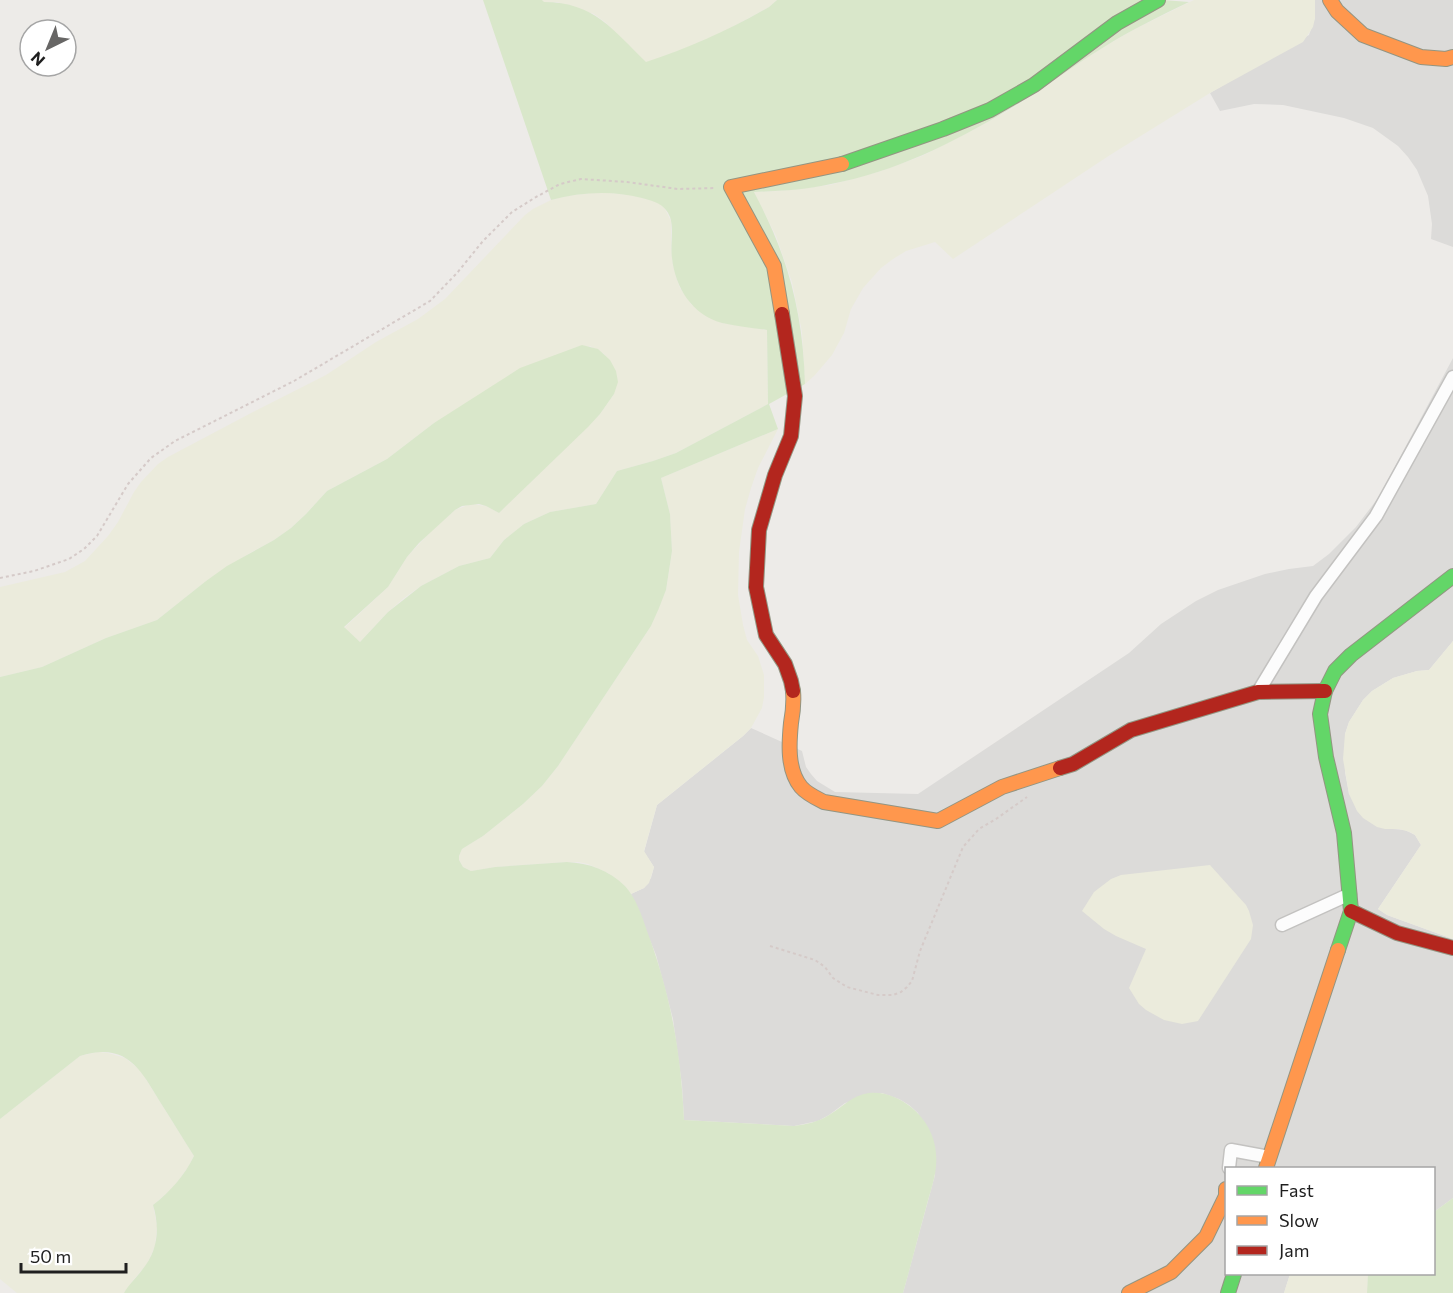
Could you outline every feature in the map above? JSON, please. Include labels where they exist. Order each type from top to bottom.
[{"type":"street","points":[[1158,0],[1117,23],[1034,85],[990,110],[943,129],[838,165],[731,187],[774,266],[795,396],[791,436],[775,475],[759,530],[756,587],[766,635],[792,681],[794,699],[789,746],[794,775],[801,787],[824,802],[938,821],[1002,786],[1073,764],[1131,730],[1258,692],[1324,692]]},
{"type":"street","points":[[1330,0],[1337,11],[1363,35],[1420,57],[1446,59],[1453,57]]},
{"type":"street","points":[[1258,692],[1316,596],[1376,516],[1453,377]]},
{"type":"street","points":[[1229,1167],[1231,1150],[1268,1163],[1351,910],[1344,833],[1326,757],[1320,714],[1324,692],[1335,672],[1351,656],[1453,576]]},
{"type":"street","points":[[1282,925],[1350,894]]},
{"type":"street","points":[[1351,910],[1396,933],[1453,948]]},
{"type":"street","points":[[1129,1293],[1171,1272],[1206,1237],[1225,1198]]},
{"type":"street","points":[[1228,1293],[1234,1275]]},
{"type":"path","points":[[0,578],[34,571],[69,559],[84,549],[97,536],[128,484],[151,458],[175,441],[294,381],[430,301],[458,273],[483,241],[512,213],[560,184],[581,179],[678,189],[731,187]]},
{"type":"path","points":[[770,946],[815,960],[825,967],[833,978],[847,987],[878,995],[901,992],[912,981],[921,951],[963,847],[979,829],[1034,792]]},
{"type":"shaded area","points":[[542,0],[777,0],[769,7],[710,39],[646,63],[594,14],[557,2],[543,2]]},
{"type":"shaded area","points":[[1194,0],[1315,0],[1315,18],[1313,27],[1303,42],[1210,93],[1110,155],[953,259],[935,242],[906,251],[893,259],[881,268],[863,288],[851,309],[844,333],[832,355],[805,384],[802,332],[792,282],[776,236],[754,192],[830,185],[878,172],[922,156],[1008,111],[1103,47]]},
{"type":"shaded area","points":[[1315,0],[1453,0],[1453,247],[1431,239],[1432,224],[1428,196],[1417,170],[1398,146],[1373,128],[1344,118],[1283,105],[1254,104],[1220,111],[1210,93],[1309,35],[1315,18]]},
{"type":"shaded area","points":[[598,192],[632,195],[661,204],[671,221],[671,249],[677,280],[691,304],[705,315],[722,323],[767,330],[768,404],[676,453],[617,471],[596,504],[550,512],[524,524],[504,540],[490,558],[459,566],[421,586],[404,598],[360,642],[344,628],[388,587],[407,557],[433,529],[455,510],[471,504],[486,506],[499,513],[600,414],[614,394],[604,354],[590,346],[434,423],[387,459],[327,491],[291,528],[206,581],[157,620],[106,638],[42,667],[0,677],[0,587],[65,572],[85,561],[108,536],[134,492],[158,464],[326,375],[376,342],[418,319],[445,299],[533,209],[551,200]]},
{"type":"shaded area","points":[[1453,358],[1453,641],[1429,670],[1393,678],[1372,691],[1363,700],[1349,722],[1345,734],[1345,772],[1349,794],[1393,829],[1405,830],[1415,835],[1421,845],[1378,909],[1387,915],[1453,939],[1453,1198],[1435,1211],[1435,1167],[1225,1167],[1225,1275],[1290,1275],[1284,1293],[903,1293],[935,1175],[918,1113],[909,1105],[882,1093],[845,1103],[818,1121],[794,1126],[684,1120],[682,1085],[673,1019],[656,955],[631,894],[644,888],[651,878],[654,867],[644,852],[657,805],[751,728],[802,751],[806,767],[811,774],[817,781],[835,792],[918,794],[1129,653],[1161,624],[1196,601],[1218,590],[1265,574],[1313,566],[1329,554],[1356,527],[1378,498]]},
{"type":"shaded area","points":[[778,429],[758,468],[751,488],[745,509],[739,552],[738,595],[747,640],[758,656],[764,675],[762,708],[751,728],[743,736],[657,805],[644,851],[654,867],[649,883],[631,894],[625,886],[608,873],[578,862],[495,867],[471,871],[463,867],[459,860],[462,849],[483,836],[523,804],[558,766],[651,626],[666,590],[672,551],[670,514],[661,478]]},
{"type":"shaded area","points":[[1453,641],[1453,939],[1387,915],[1378,909],[1421,845],[1415,835],[1410,832],[1377,827],[1363,818],[1349,794],[1343,759],[1345,734],[1349,722],[1363,700],[1372,691],[1393,678],[1429,670]]},
{"type":"shaded area","points":[[1210,865],[1246,905],[1253,925],[1251,939],[1198,1021],[1182,1024],[1164,1020],[1139,1004],[1129,988],[1146,949],[1104,929],[1082,911],[1094,892],[1111,879],[1121,875]]},
{"type":"shaded area","points":[[98,1052],[125,1058],[140,1070],[194,1156],[173,1188],[153,1205],[157,1226],[155,1246],[147,1264],[124,1293],[17,1293],[0,1279],[0,1119],[80,1056]]},
{"type":"shaded area","points":[[1290,1275],[1368,1275],[1367,1293],[1284,1293]]},
{"type":"green space","points":[[483,0],[542,0],[576,7],[601,20],[646,62],[724,31],[769,7],[777,0],[1163,0],[1189,2],[1114,41],[987,122],[923,155],[855,179],[803,189],[754,192],[776,239],[792,285],[801,333],[805,384],[769,404],[778,429],[661,478],[670,514],[672,551],[666,590],[651,626],[558,766],[542,786],[483,836],[462,849],[459,856],[463,867],[471,871],[567,862],[583,864],[598,868],[625,886],[641,913],[668,1001],[677,1048],[684,1120],[794,1126],[821,1119],[858,1096],[875,1093],[897,1098],[916,1112],[932,1134],[936,1168],[903,1293],[124,1293],[147,1263],[154,1247],[157,1231],[153,1205],[176,1183],[194,1156],[147,1081],[131,1062],[122,1056],[96,1052],[80,1056],[0,1119],[0,677],[42,667],[106,638],[157,620],[227,566],[291,528],[327,491],[387,459],[434,423],[520,368],[582,345],[598,349],[610,360],[616,371],[618,382],[614,394],[600,414],[499,513],[479,504],[462,506],[419,543],[388,587],[344,627],[360,642],[388,612],[421,586],[459,566],[490,558],[504,540],[524,524],[550,512],[596,504],[617,471],[676,453],[768,404],[767,330],[722,323],[702,314],[694,307],[681,289],[674,269],[671,221],[665,209],[651,200],[607,193],[574,195],[551,200]]},
{"type":"green space","points":[[1453,1198],[1453,1293],[1367,1293],[1368,1275],[1435,1275],[1435,1211]]},
{"type":"traffic: fast","points":[[842,164],[990,110],[1034,85],[1117,23],[1158,0]]},
{"type":"traffic: fast","points":[[1338,950],[1351,911],[1344,833],[1326,757],[1320,714],[1325,691],[1335,671],[1351,655],[1453,576]]},
{"type":"traffic: fast","points":[[1228,1293],[1234,1275]]},
{"type":"traffic: slow","points":[[1330,0],[1337,11],[1363,35],[1421,57],[1446,59],[1453,57]]},
{"type":"traffic: slow","points":[[782,314],[774,266],[731,187],[842,164]]},
{"type":"traffic: slow","points":[[793,691],[790,731],[793,773],[803,789],[824,802],[938,821],[1002,787],[1060,768]]},
{"type":"traffic: slow","points":[[1266,1167],[1338,950]]},
{"type":"traffic: slow","points":[[1129,1293],[1171,1272],[1206,1237],[1225,1198]]},
{"type":"traffic: jam","points":[[782,314],[795,396],[791,436],[775,475],[759,530],[756,587],[766,635],[785,664],[793,691]]},
{"type":"traffic: jam","points":[[1060,768],[1073,764],[1131,730],[1258,692],[1325,691]]},
{"type":"traffic: jam","points":[[1351,911],[1397,933],[1453,948]]}]
